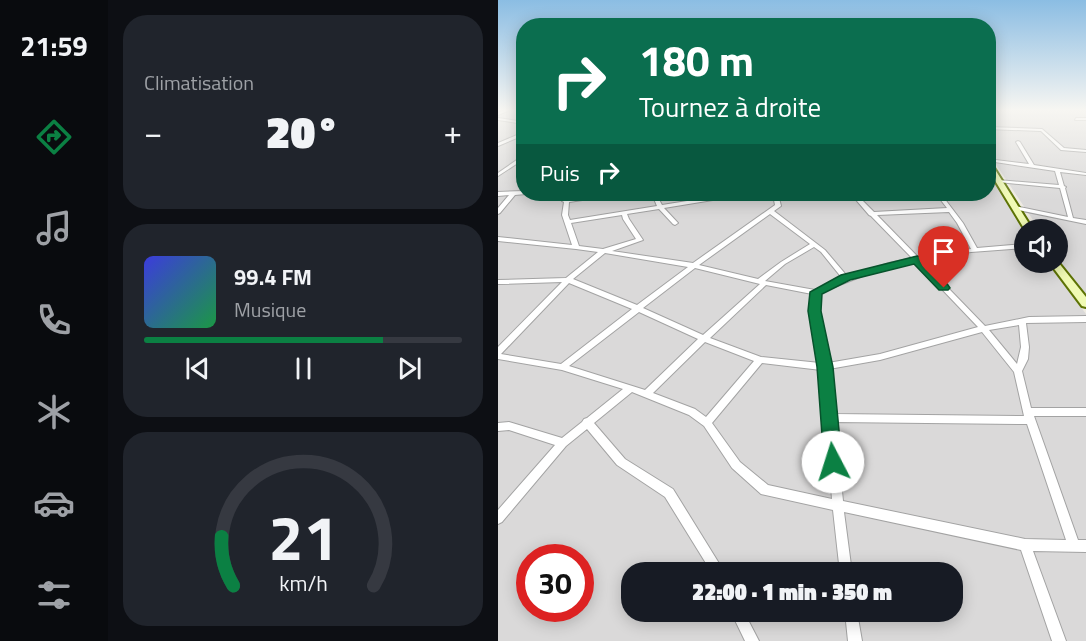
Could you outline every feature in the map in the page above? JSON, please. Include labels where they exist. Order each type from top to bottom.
[{"type":"street","points":[[1053,140],[1063,149],[1086,151]]},
{"type":"street","points":[[1018,142],[1033,166]]},
{"type":"street","points":[[498,175],[516,162]]},
{"type":"street","points":[[996,162],[1086,174]]},
{"type":"street","points":[[1058,170],[1071,219]]},
{"type":"street","points":[[996,176],[1022,219]]},
{"type":"street","points":[[998,180],[1063,187]]},
{"type":"street","points":[[498,194],[516,194]]},
{"type":"street","points":[[498,212],[513,194]]},
{"type":"street","points":[[565,201],[565,215],[576,247]]},
{"type":"street","points":[[658,201],[675,223]]},
{"type":"street","points":[[568,222],[692,201]]},
{"type":"street","points":[[562,367],[693,266],[770,211],[778,201]]},
{"type":"street","points":[[498,354],[562,367],[631,388],[692,412],[707,423],[736,465],[765,490],[1025,544],[1080,546],[1029,416],[1018,371],[984,330],[860,201]]},
{"type":"street","points":[[944,201],[960,223],[974,249]]},
{"type":"street","points":[[1015,208],[1086,222]]},
{"type":"street","points":[[872,214],[950,210]]},
{"type":"street","points":[[770,211],[823,251],[846,278]]},
{"type":"street","points":[[498,354],[568,280],[604,251],[640,240],[624,212]]},
{"type":"street","points":[[498,239],[604,251],[693,266],[816,292],[846,278],[917,260],[974,249],[1014,247]]},
{"type":"street","points":[[647,394],[677,362],[705,339],[783,263],[814,244]]},
{"type":"street","points":[[1062,273],[1086,304]]},
{"type":"street","points":[[498,282],[568,280],[760,360],[825,367],[880,357],[1022,322],[1086,320]]},
{"type":"street","points":[[816,292],[814,311],[825,367],[836,506],[844,562]]},
{"type":"street","points":[[1018,371],[1025,360],[1027,344],[1022,322]]},
{"type":"street","points":[[707,423],[760,360]]},
{"type":"street","points":[[498,518],[563,443],[631,388]]},
{"type":"street","points":[[829,418],[1029,416],[1086,412]]},
{"type":"street","points":[[587,422],[621,462],[669,493],[712,562]]},
{"type":"street","points":[[498,427],[509,426],[563,443]]},
{"type":"street","points":[[1025,544],[1059,641]]},
{"type":"street","points":[[742,622],[752,641]]},
{"type":"street","points":[[852,622],[855,641]]},
{"type":"shaded area","points":[[498,140],[516,140],[516,201],[996,201],[996,183],[1017,219],[1014,219],[1014,273],[1055,273],[1086,314],[1086,641],[498,641]]},
{"type":"shaded area","points":[[996,140],[1086,140],[1086,172],[996,159]]},
{"type":"shaded area","points":[[996,163],[1086,176],[1086,301],[1068,273],[1068,219],[1032,219]]},
{"type":"route","points":[[833,462],[825,367],[814,311],[816,292],[846,278],[917,260],[944,288]]}]
